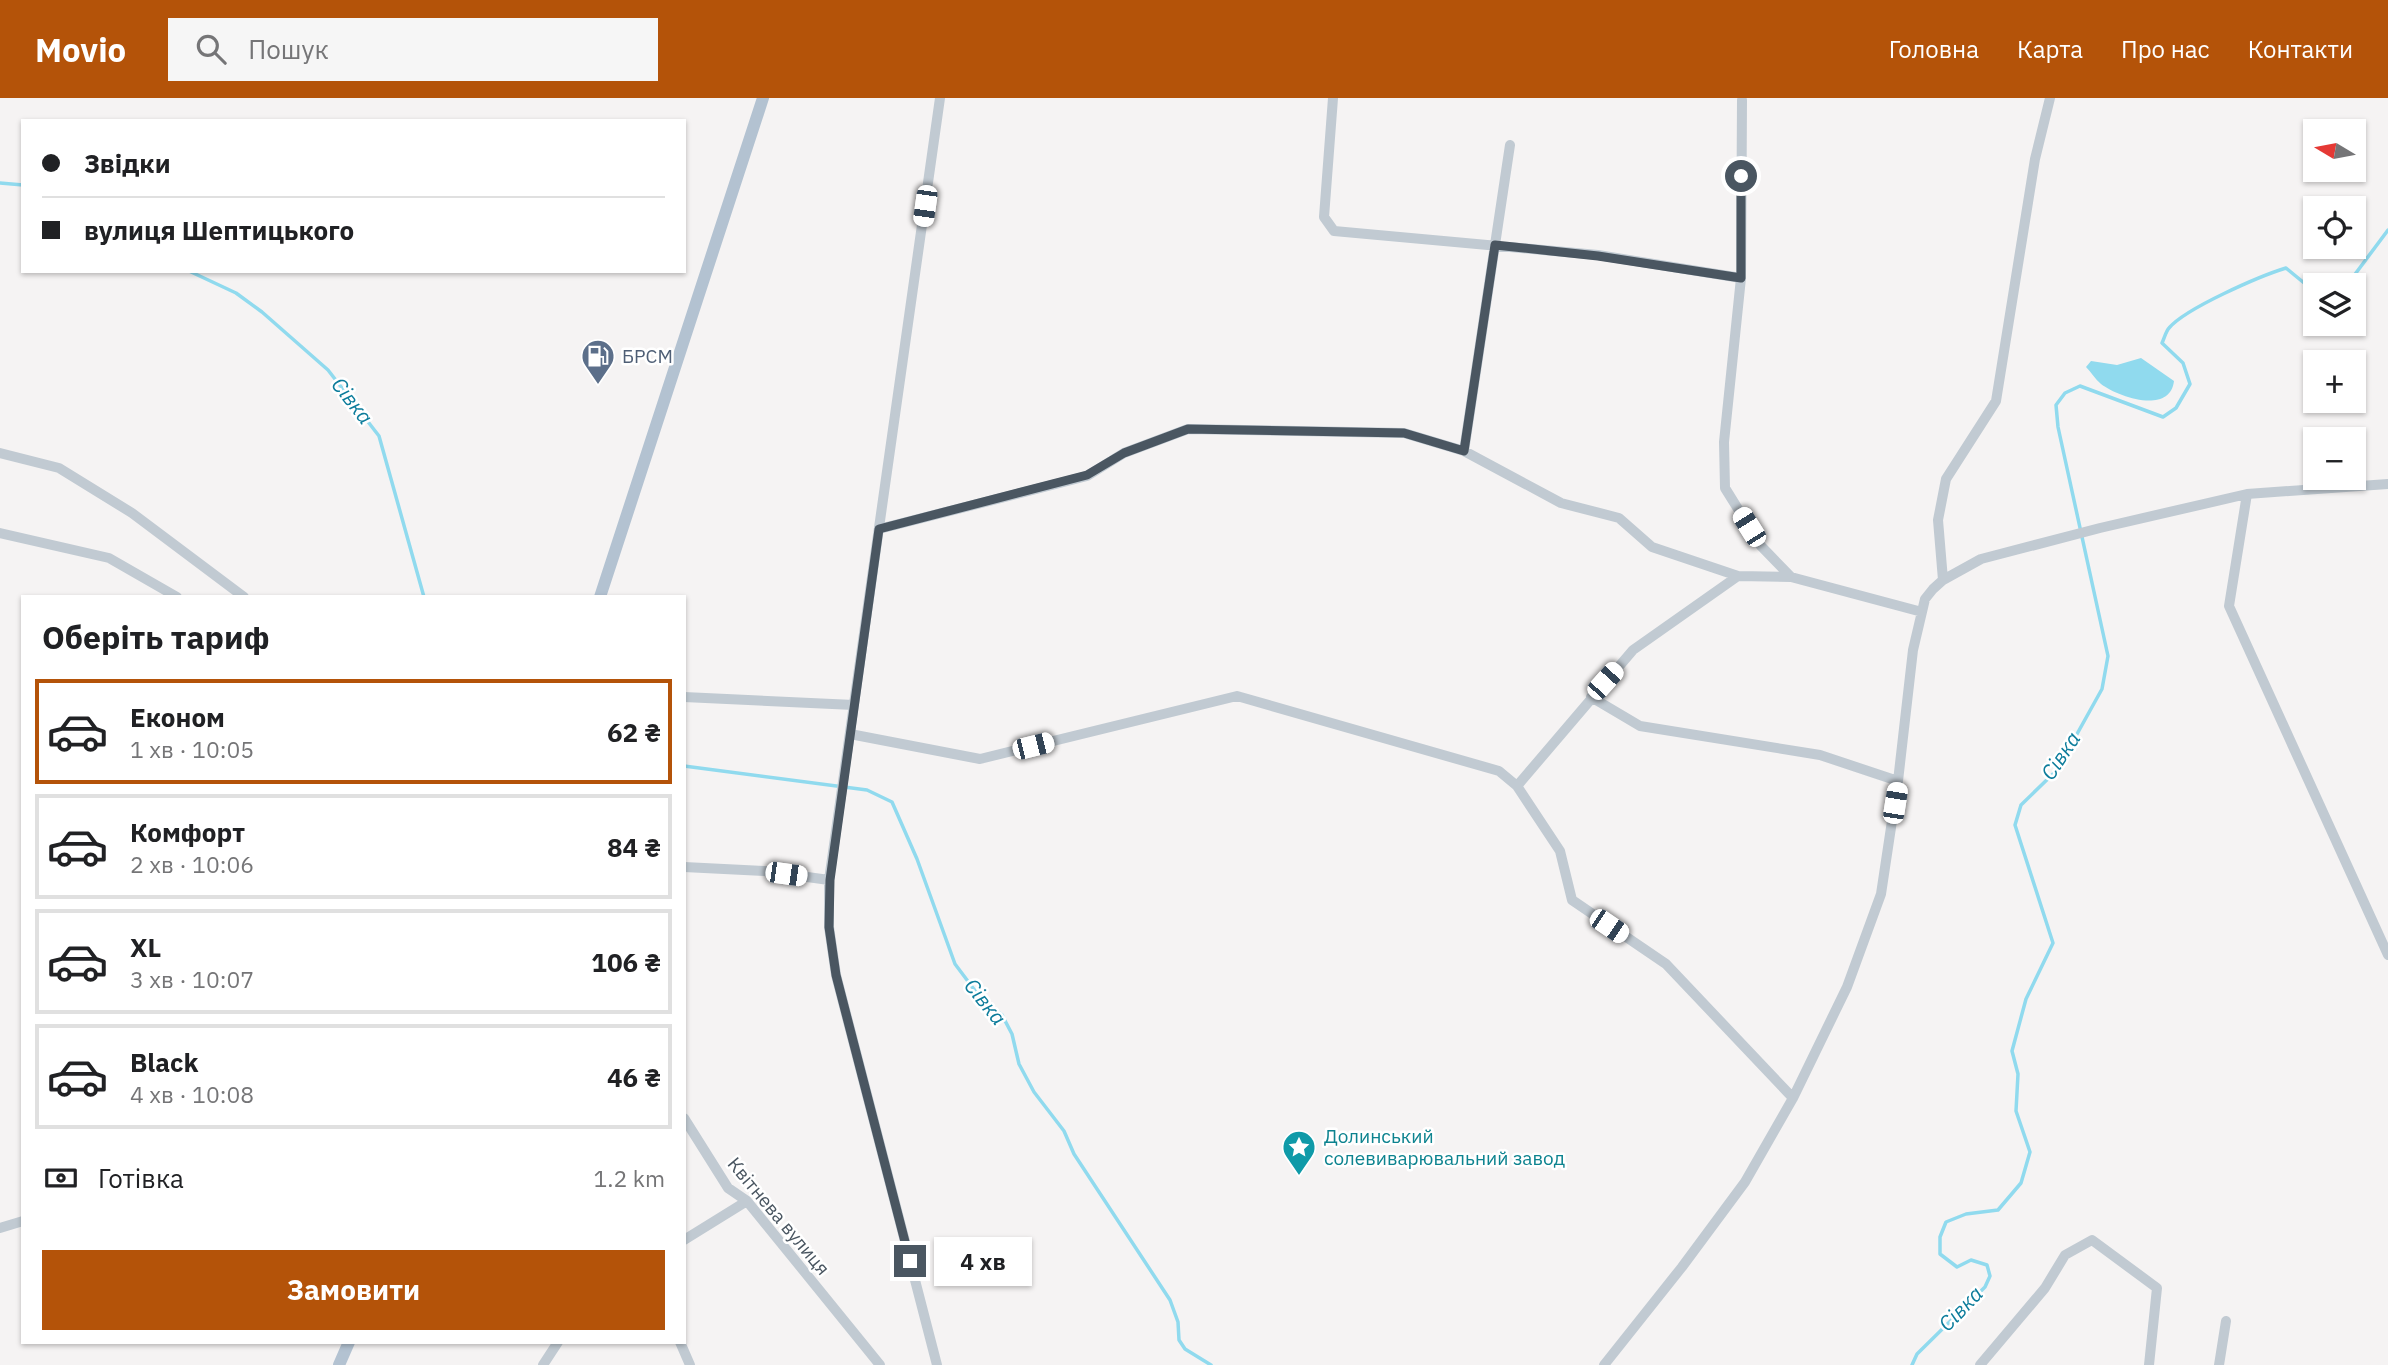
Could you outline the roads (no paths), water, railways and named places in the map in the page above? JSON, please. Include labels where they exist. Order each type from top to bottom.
[{"type":"main road","points":[[601,595],[763,98]]},
{"type":"main road","points":[[339,1365],[348,1344]]},
{"type":"street","points":[[937,1365],[836,975],[829,927],[830,880],[940,98]]},
{"type":"street","points":[[1333,98],[1324,217],[1334,231],[1598,256],[1741,278]]},
{"type":"street","points":[[1943,580],[1938,520],[1946,479],[1996,401],[2035,159],[2050,98]]},
{"type":"street","points":[[1742,100],[1741,278],[1724,442],[1725,488],[1761,546],[1791,577]]},
{"type":"street","points":[[1464,451],[1510,145]]},
{"type":"street","points":[[879,529],[1087,475],[1124,453],[1188,429],[1404,433],[1464,451],[1561,503],[1619,518],[1652,547],[1738,576],[1791,577],[1922,612]]},
{"type":"street","points":[[0,453],[59,468],[132,513],[241,595]]},
{"type":"street","points":[[1604,1365],[1745,1182],[1793,1098],[1847,987],[1881,894],[1898,781],[1913,650],[1925,599],[1943,580],[1981,559],[2066,536],[2247,494],[2388,484]]},
{"type":"street","points":[[2247,494],[2229,606],[2388,955]]},
{"type":"street","points":[[0,533],[109,558],[174,595]]},
{"type":"street","points":[[1517,786],[1633,650],[1738,576]]},
{"type":"street","points":[[850,734],[980,759],[1237,696],[1499,771],[1517,786],[1560,851],[1572,900],[1666,964],[1793,1098]]},
{"type":"street","points":[[686,697],[854,705]]},
{"type":"street","points":[[1591,698],[1640,726],[1820,755],[1898,781]]},
{"type":"street","points":[[686,867],[764,871],[830,880]]},
{"type":"street","name":"Квітнева вулиця","points":[[686,1121],[728,1188],[747,1201],[880,1365]]},
{"type":"street","points":[[686,1239],[747,1201]]},
{"type":"street","points":[[0,1228],[21,1222]]},
{"type":"street","points":[[1979,1365],[2045,1288],[2065,1255],[2092,1240],[2157,1289],[2149,1365]]},
{"type":"street","points":[[2219,1365],[2226,1321]]},
{"type":"street","points":[[543,1365],[557,1344]]},
{"type":"street","points":[[681,1344],[688,1354],[690,1365]]},
{"type":"water","points":[[2141,358],[2174,381],[2163,398],[2142,400],[2119,394],[2101,384],[2086,367],[2091,361],[2117,365]]},
{"type":"waterway","name":"Сівка","points":[[0,183],[21,185]]},
{"type":"waterway","name":"Сівка","points":[[2356,273],[2388,230]]},
{"type":"waterway","name":"Сівка","points":[[1912,1365],[1917,1354],[1985,1287],[1990,1276],[1987,1265],[1971,1260],[1957,1267],[1940,1254],[1940,1237],[1946,1222],[1966,1214],[1998,1210],[2021,1183],[2030,1152],[2016,1111],[2018,1074],[2012,1051],[2026,999],[2053,943],[2015,825],[2021,805],[2057,770],[2102,689],[2108,656],[2058,427],[2056,405],[2065,393],[2080,386],[2163,417],[2176,408],[2190,384],[2183,363],[2162,343],[2168,329],[2191,311],[2286,268],[2303,282]]},
{"type":"waterway","name":"Сівка","points":[[193,273],[236,293],[262,312],[328,370],[379,436],[423,595]]},
{"type":"waterway","name":"Сівка","points":[[686,766],[867,790],[892,802],[917,859],[955,964],[982,1000],[1002,1015],[1012,1034],[1019,1064],[1034,1092],[1064,1131],[1074,1154],[1170,1300],[1178,1322],[1179,1340],[1185,1349],[1211,1365]]},
{"type":"place","name":"БРСМ","points":[[598,386]]},
{"type":"place","name":"Долинський солевиварювальний завод","points":[[1299,1177]]}]
